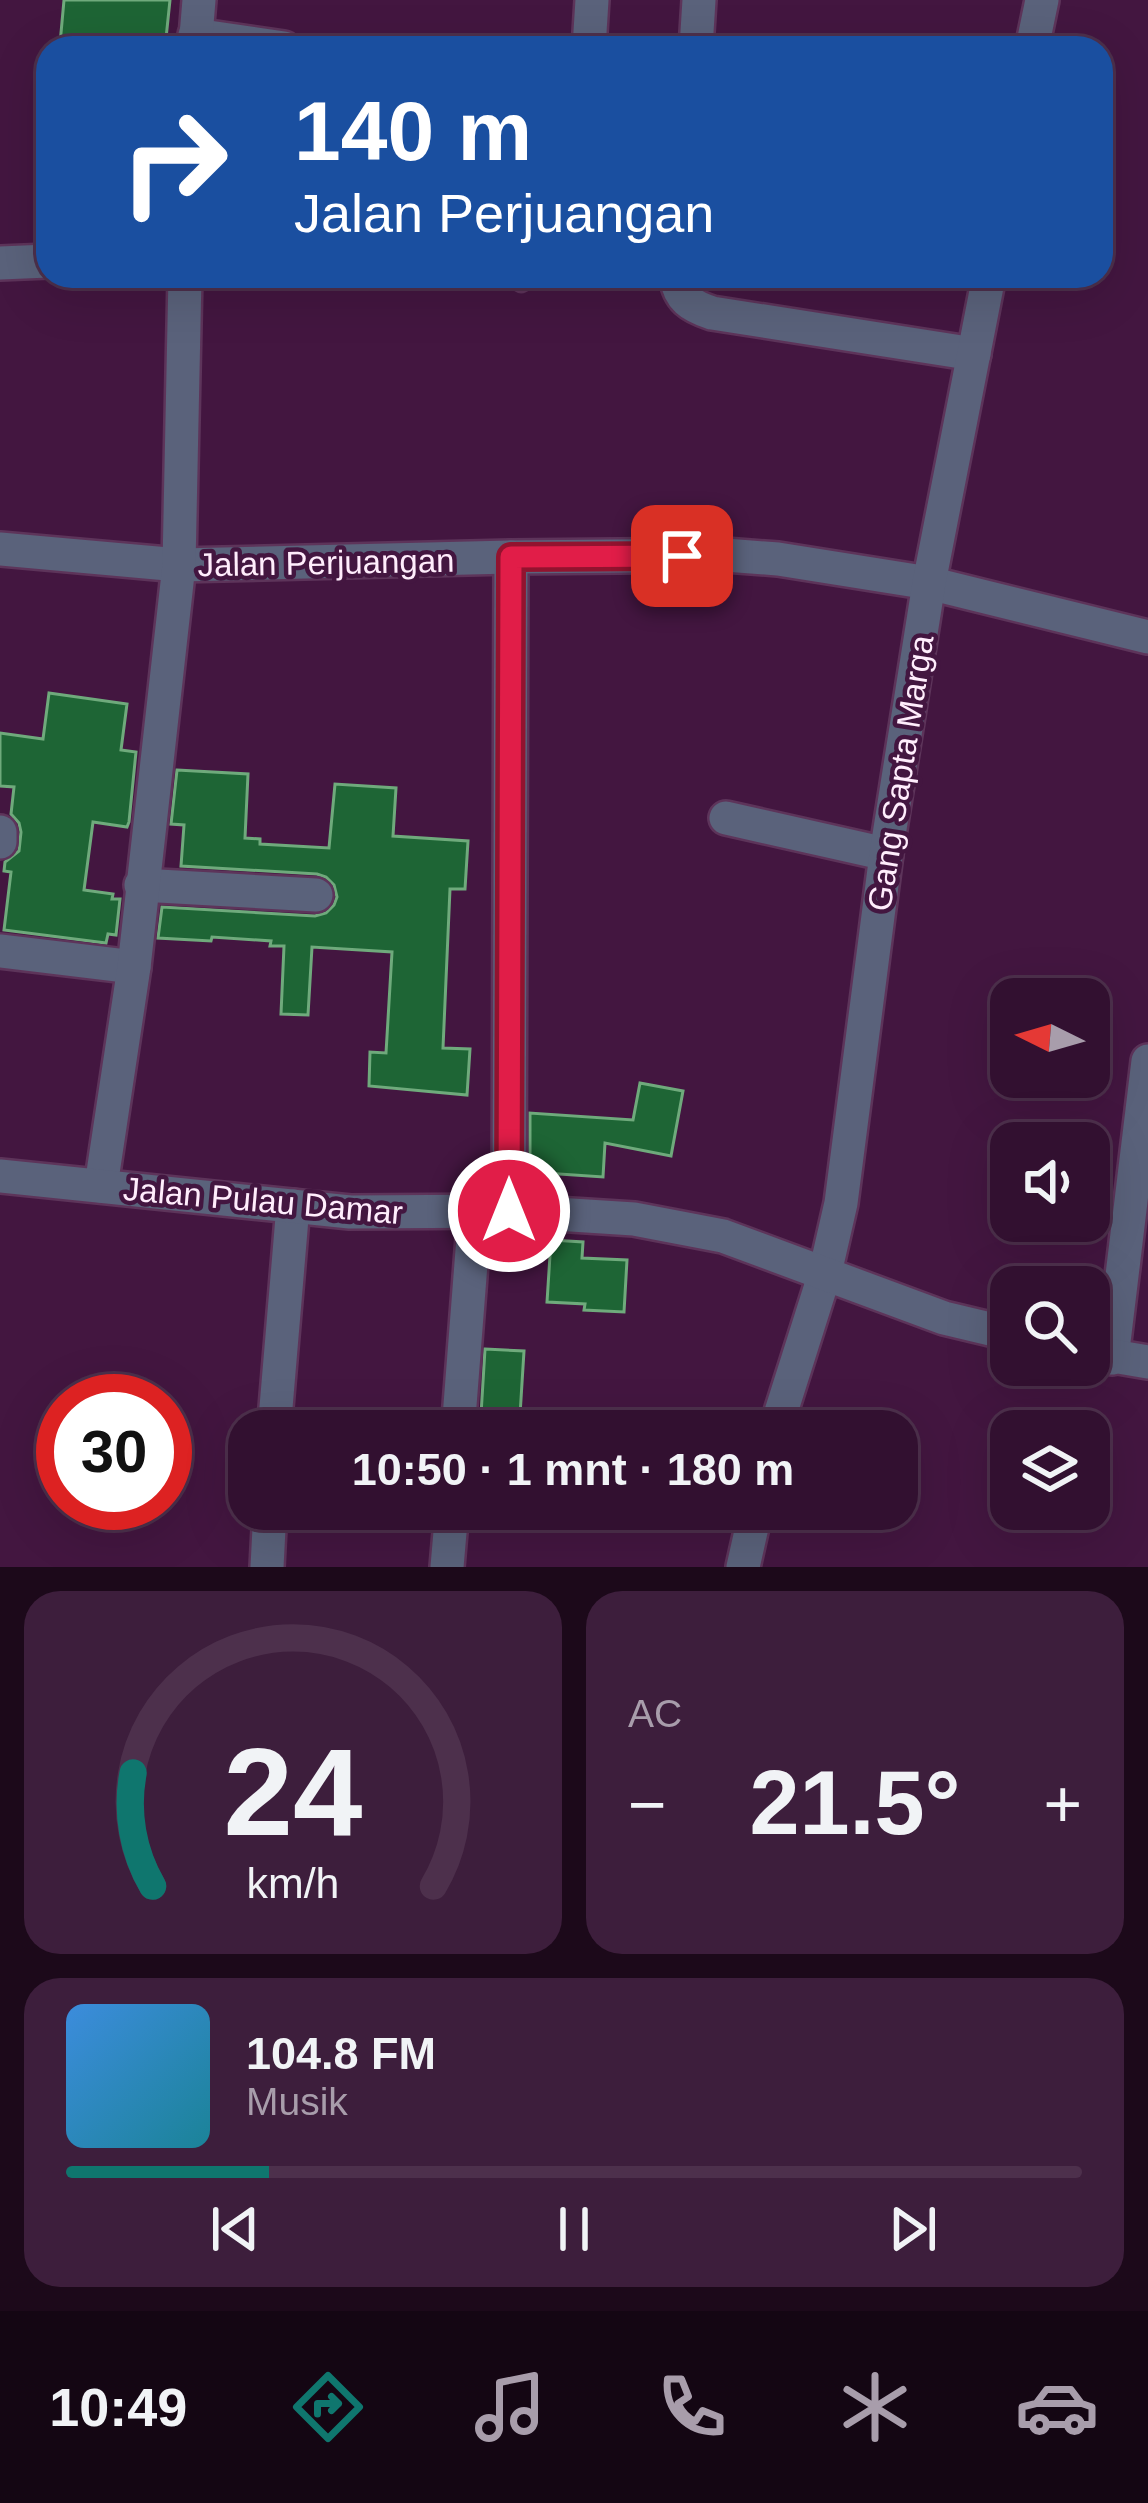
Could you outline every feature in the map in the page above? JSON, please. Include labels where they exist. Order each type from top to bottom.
[{"type":"street","points":[[196,36],[199,0]]},
{"type":"street","points":[[590,36],[592,0]]},
{"type":"street","points":[[697,36],[699,0]]},
{"type":"street","points":[[1035,36],[1042,0]]},
{"type":"street","points":[[0,263],[36,262]]},
{"type":"street","points":[[100,1186],[134,967],[179,566],[185,288]]},
{"type":"street","points":[[680,288],[693,306],[712,313],[974,354]]},
{"type":"street","name":"Gang Sapta Marga","points":[[782,1410],[825,1273],[841,1203],[886,854],[929,583],[987,288]]},
{"type":"street","name":"Jalan Perjuangan","points":[[0,549],[179,566],[511,557],[760,557],[929,583],[1148,637]]},
{"type":"street","points":[[461,1410],[492,1211],[511,557]]},
{"type":"street","points":[[726,818],[886,854]]},
{"type":"street","points":[[0,832],[0,842]]},
{"type":"street","points":[[141,885],[316,895]]},
{"type":"street","points":[[0,951],[134,967]]},
{"type":"street","points":[[1110,1304],[1143,1134],[1148,1060]]},
{"type":"street","name":"Jalan Pulau Damar","points":[[0,1176],[350,1212],[492,1211],[634,1219],[723,1236],[944,1318],[990,1329]]},
{"type":"street","points":[[276,1410],[293,1206]]},
{"type":"street","points":[[1110,1356],[1148,1362]]},
{"type":"street","points":[[267,1567],[269,1530]]},
{"type":"street","points":[[447,1567],[450,1530]]},
{"type":"street","points":[[743,1567],[751,1530]]},
{"type":"building","points":[[64,0],[170,0],[166,36],[61,36]]},
{"type":"building","points":[[49,693],[127,704],[121,750],[136,752],[129,822],[127,827],[93,822],[84,890],[120,899],[116,935],[108,934],[106,943],[4,930],[11,872],[4,871],[5,862],[19,851],[21,832],[11,814],[14,787],[0,786],[0,733],[43,739]]},
{"type":"building","points":[[177,770],[248,774],[245,838],[260,839],[260,844],[329,848],[335,784],[396,788],[393,836],[468,841],[465,889],[450,889],[443,1048],[470,1049],[467,1095],[369,1086],[370,1052],[386,1053],[392,952],[312,947],[308,1015],[281,1014],[284,946],[212,937],[211,941],[158,938],[162,907],[315,916],[326,913],[337,897],[334,885],[317,874],[181,866],[184,825],[171,824]]},
{"type":"building","points":[[640,1083],[683,1091],[671,1156],[605,1143],[603,1177],[530,1172],[530,1113],[633,1120]]},
{"type":"building","points":[[551,1240],[583,1242],[582,1258],[627,1260],[624,1312],[547,1302]]},
{"type":"building","points":[[485,1349],[524,1351],[520,1410],[481,1410]]},
{"type":"route","points":[[509,1211],[511,557],[682,556]]}]
